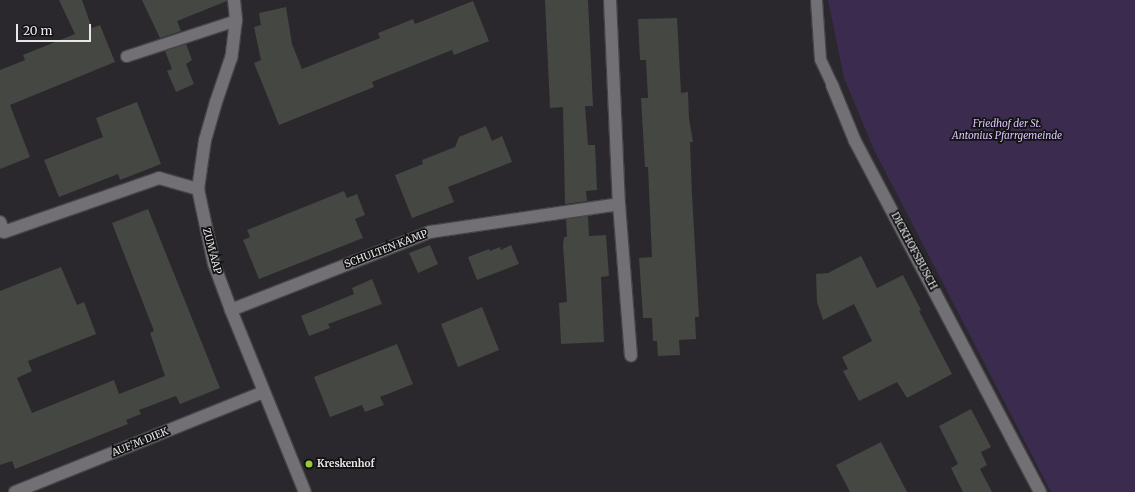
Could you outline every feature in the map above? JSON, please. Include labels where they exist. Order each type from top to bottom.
[{"type":"street","name":"ZUM AAP","points":[[234,0],[236,20],[231,58],[205,140],[198,189],[214,264],[231,310],[305,492]]},
{"type":"street","points":[[610,0],[619,204],[631,356]]},
{"type":"street","name":"DICKHOFSBUSCH","points":[[832,85],[856,141],[1040,492]]},
{"type":"street","points":[[2,229],[159,178],[198,189]]},
{"type":"street","name":"SCHULTEN KAMP","points":[[231,310],[430,232],[619,204]]},
{"type":"street","name":"AUF'M DIEK","points":[[15,492],[264,392]]},
{"type":"lane","name":"DICKHOFSBUSCH","points":[[816,0],[820,59],[832,85]]},
{"type":"lane","points":[[126,56],[236,20]]},
{"type":"green space","name":"Friedhof der St. Antonius Pfarrgemeinde","points":[[828,0],[1135,0],[1135,492],[1051,492],[874,150],[844,78]]},
{"type":"building","points":[[59,0],[82,0],[92,28],[100,25],[115,62],[10,105],[30,157],[0,169],[0,70],[25,60],[23,55],[75,34]]},
{"type":"building","points":[[142,0],[227,1],[177,21],[181,31],[160,38]]},
{"type":"building","points":[[545,0],[588,0],[593,106],[585,106],[588,145],[595,145],[597,190],[586,191],[587,201],[565,204],[563,107],[550,108]]},
{"type":"building","points":[[473,1],[489,41],[454,55],[452,50],[372,82],[374,87],[279,125],[254,63],[261,60],[254,27],[261,25],[259,13],[286,7],[292,44],[302,69],[380,38],[378,33],[413,19],[415,24]]},
{"type":"building","points":[[677,18],[681,93],[688,92],[689,118],[693,142],[690,142],[699,317],[695,317],[696,339],[679,340],[680,355],[658,356],[657,341],[653,341],[652,318],[643,318],[639,258],[652,257],[648,167],[645,167],[641,98],[648,98],[646,60],[640,60],[638,19]]},
{"type":"building","points":[[186,44],[192,60],[186,64],[194,84],[176,92],[167,71],[172,69],[165,51]]},
{"type":"building","points":[[137,102],[161,164],[120,180],[118,174],[59,197],[44,160],[103,137],[96,118]]},
{"type":"building","points":[[486,126],[492,141],[502,136],[512,162],[448,187],[454,202],[412,218],[395,175],[423,164],[422,160],[455,147],[459,137]]},
{"type":"building","points":[[344,191],[347,198],[357,194],[365,215],[355,219],[363,238],[259,279],[243,240],[250,237],[247,230]]},
{"type":"building","points":[[148,209],[220,388],[180,404],[176,396],[139,410],[141,414],[126,420],[128,424],[15,469],[12,461],[0,465],[0,291],[61,267],[77,305],[84,302],[96,334],[28,361],[32,371],[17,378],[32,413],[114,380],[119,394],[165,376],[150,333],[154,331],[112,223]]},
{"type":"building","points":[[588,216],[589,236],[606,235],[609,276],[601,277],[604,342],[561,344],[559,303],[567,302],[563,245],[564,237],[567,237],[566,219]]},
{"type":"building","points":[[430,245],[438,264],[418,273],[409,253]]},
{"type":"building","points":[[511,245],[519,264],[477,280],[468,257],[489,249],[490,251],[500,247],[501,250]]},
{"type":"building","points":[[861,256],[877,288],[903,275],[921,310],[919,311],[952,374],[907,398],[897,382],[859,401],[843,371],[848,369],[842,357],[872,341],[854,304],[823,320],[817,302],[816,274],[828,273]]},
{"type":"building","points":[[372,279],[382,304],[328,324],[330,328],[309,336],[301,316],[354,294],[352,288]]},
{"type":"building","points":[[482,307],[499,350],[458,367],[441,324]]},
{"type":"building","points":[[397,344],[413,384],[380,397],[384,405],[365,412],[362,405],[330,417],[314,377]]},
{"type":"building","points":[[971,409],[991,447],[981,452],[987,465],[980,469],[992,492],[963,492],[951,468],[958,464],[939,426]]},
{"type":"building","points":[[881,442],[907,492],[850,492],[836,465]]},
{"type":"place","name":"Kreskenhof","points":[[309,464]]}]
